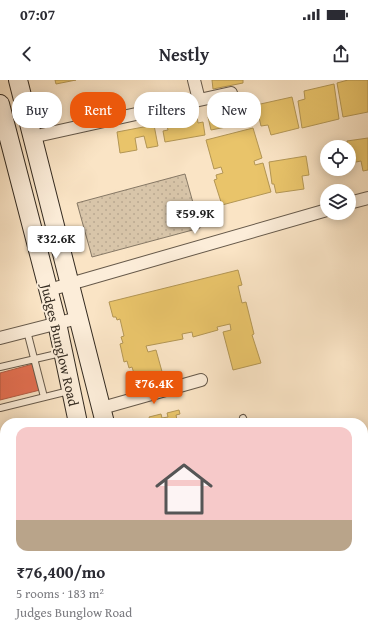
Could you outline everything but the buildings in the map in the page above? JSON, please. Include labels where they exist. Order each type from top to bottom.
[{"type":"main road","name":"Judges Bunglow Road","points":[[18,80],[103,415]]},
{"type":"main road","name":"Judges Bunglow Road","points":[[0,104],[57,323],[77,418]]},
{"type":"street","points":[[194,80],[197,92]]},
{"type":"street","points":[[199,100],[207,98]]},
{"type":"street","points":[[32,137],[134,114]]},
{"type":"street","points":[[356,201],[368,198]]},
{"type":"street","points":[[48,290],[320,212]]},
{"type":"street","points":[[0,338],[78,318]]},
{"type":"street","points":[[103,415],[201,380]]},
{"type":"lane","points":[[28,331],[44,397]]},
{"type":"lane","points":[[0,367],[63,352]]},
{"type":"lane","points":[[0,408],[71,390]]},
{"type":"shaded area","points":[[185,174],[200,228],[92,257],[77,203]]}]
